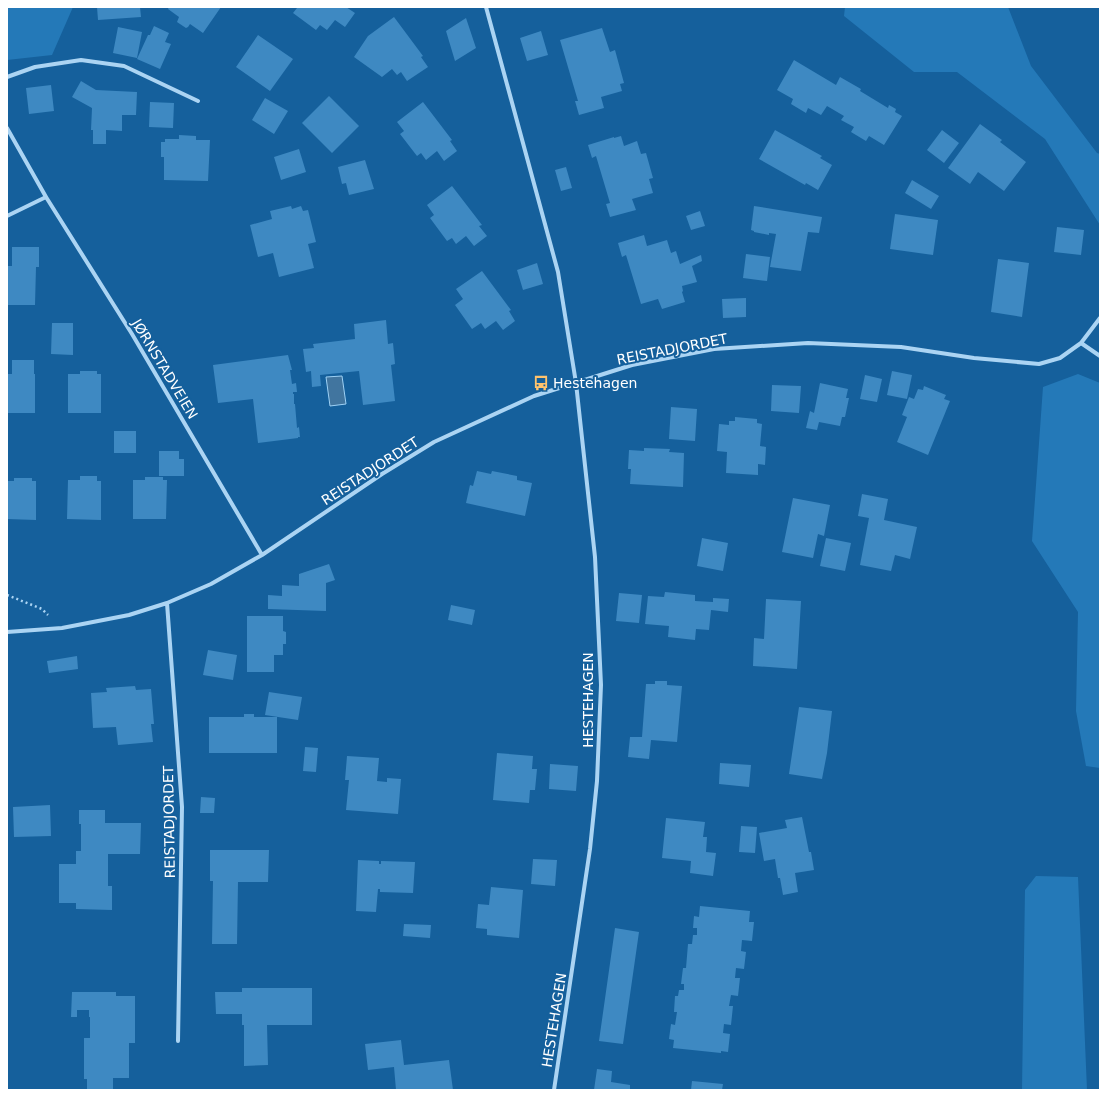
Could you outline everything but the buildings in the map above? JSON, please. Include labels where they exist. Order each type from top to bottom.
[{"type":"street","name":"HESTEHAGEN","points":[[486,7],[558,272],[576,383],[595,557],[601,685],[597,781],[590,849],[554,1090]]},
{"type":"street","points":[[7,77],[35,67],[81,60],[124,66],[198,101]]},
{"type":"street","name":"JØRNSTADVEIEN","points":[[7,128],[46,197],[132,334],[262,555]]},
{"type":"street","points":[[7,216],[46,197]]},
{"type":"street","name":"REISTADJORDET","points":[[7,632],[62,628],[129,616],[167,603],[211,584],[262,555],[382,474],[434,442],[534,396],[632,365],[714,349],[816,343],[901,347],[974,358],[1039,364],[1060,358],[1081,343],[1100,318]]},
{"type":"street","points":[[1081,343],[1100,356]]},
{"type":"street","name":"REISTADJORDET","points":[[167,603],[182,807],[178,1041]]},
{"type":"path","points":[[7,595],[42,609],[62,628]]},
{"type":"shaded area","points":[[7,7],[73,7],[52,55],[7,60]]},
{"type":"shaded area","points":[[845,7],[1008,7],[1031,66],[1097,153],[1100,154],[1100,225],[1045,139],[957,72],[914,72],[844,16]]},
{"type":"shaded area","points":[[1078,374],[1100,383],[1100,768],[1086,766],[1076,711],[1078,612],[1032,541],[1043,387]]},
{"type":"shaded area","points":[[342,376],[346,404],[330,406],[326,377]]},
{"type":"shaded area","points":[[1036,876],[1078,877],[1087,1090],[1022,1090],[1025,890]]},
{"type":"place","name":"Hestehagen","points":[[541,383]]}]
